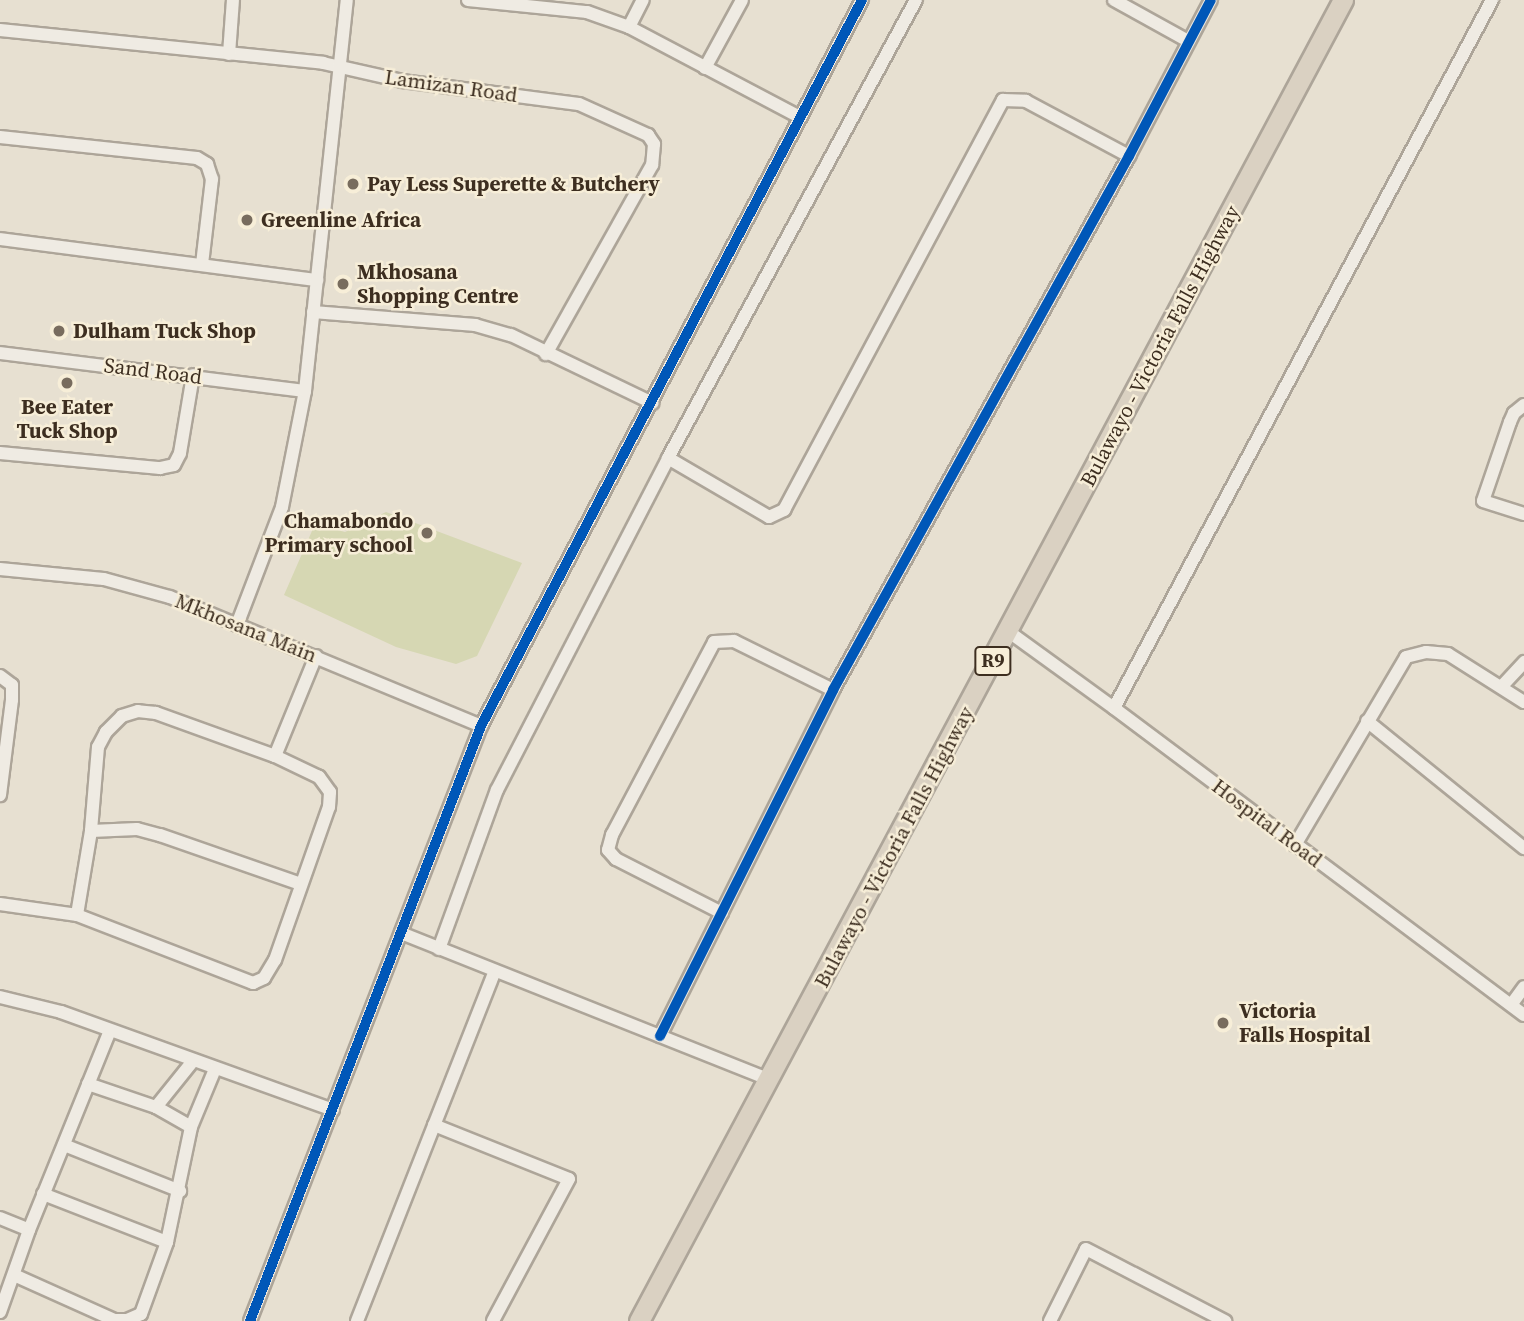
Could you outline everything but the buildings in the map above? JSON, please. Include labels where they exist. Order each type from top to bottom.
[{"type":"highway","name":"Bulawayo - Victoria Falls Highway","points":[[639,1321],[1009,632],[1343,0]]},
{"type":"street","points":[[229,54],[233,0]]},
{"type":"street","points":[[237,625],[282,507],[305,391],[346,0]]},
{"type":"street","points":[[468,0],[550,4],[587,12],[629,27],[799,116]]},
{"type":"street","points":[[629,27],[643,0]]},
{"type":"street","points":[[705,68],[743,0]]},
{"type":"street","points":[[250,1321],[481,726],[862,0]]},
{"type":"street","points":[[439,949],[497,790],[668,458],[916,0]]},
{"type":"street","points":[[1114,0],[1188,41]]},
{"type":"street","points":[[660,1036],[834,690],[1129,156],[1211,0]]},
{"type":"street","points":[[1114,708],[1492,0]]},
{"type":"street","name":"Lamizan Road","points":[[0,30],[338,66],[402,81],[579,104],[648,135],[655,154],[652,165],[547,354]]},
{"type":"street","points":[[668,458],[769,517],[784,510],[1003,100],[1026,100],[1129,156]]},
{"type":"street","points":[[0,137],[197,158],[207,164],[212,179],[202,264]]},
{"type":"street","points":[[0,239],[317,280]]},
{"type":"street","points":[[313,312],[475,325],[511,335],[652,403]]},
{"type":"street","name":"Sand Road","points":[[0,353],[305,391]]},
{"type":"street","points":[[0,453],[160,468],[174,465],[180,453],[193,375]]},
{"type":"street","points":[[1524,405],[1514,413],[1510,422],[1483,501],[1524,514]]},
{"type":"street","name":"Mkhosana Main","points":[[0,569],[104,579],[170,597],[481,726]]},
{"type":"street","name":"Hospital Road","points":[[1009,632],[1524,1016]]},
{"type":"street","points":[[722,913],[616,859],[608,850],[611,835],[714,642],[734,641],[834,690]]},
{"type":"street","points":[[1295,845],[1406,657],[1416,653],[1448,654],[1524,702]]},
{"type":"street","points":[[275,756],[316,656]]},
{"type":"street","points":[[1502,686],[1524,662]]},
{"type":"street","points":[[0,676],[12,685],[0,795]]},
{"type":"street","points":[[0,904],[77,915],[253,983],[264,978],[275,960],[328,807],[330,792],[319,777],[275,756],[156,713],[138,711],[122,716],[106,732],[98,747],[91,831],[77,915]]},
{"type":"street","points":[[1367,721],[1524,848]]},
{"type":"street","points":[[91,831],[137,830],[160,835],[301,884]]},
{"type":"street","points":[[401,933],[770,1080]]},
{"type":"street","points":[[357,1321],[495,971]]},
{"type":"street","points":[[1511,1005],[1524,987]]},
{"type":"street","points":[[0,998],[61,1012],[333,1110]]},
{"type":"street","points":[[0,1312],[43,1194],[110,1031]]},
{"type":"street","points":[[156,1107],[193,1061]]},
{"type":"street","points":[[14,1275],[114,1320],[127,1320],[141,1314],[167,1242],[180,1191],[191,1127],[215,1069]]},
{"type":"street","points":[[88,1084],[156,1107],[191,1127]]},
{"type":"street","points":[[434,1125],[569,1179],[494,1321]]},
{"type":"street","points":[[64,1145],[180,1191]]},
{"type":"street","points":[[43,1194],[167,1242]]},
{"type":"street","points":[[0,1217],[29,1230]]},
{"type":"street","points":[[1050,1321],[1086,1249],[1225,1321]]},
{"type":"green space","points":[[386,512],[522,563],[477,656],[456,664],[396,647],[284,595],[315,524],[345,532]]},
{"type":"cycle path","points":[[250,1321],[481,726],[862,0]]},
{"type":"cycle path","points":[[660,1036],[833,690],[1129,156],[1211,0]]},
{"type":"place","name":"Pay Less Superette & Butchery","points":[[353,184]]},
{"type":"place","name":"Greenline Africa","points":[[247,220]]},
{"type":"place","name":"Mkhosana Shopping Centre","points":[[343,284]]},
{"type":"place","name":"Dulham Tuck Shop","points":[[59,331]]},
{"type":"place","name":"Bee Eater Tuck Shop","points":[[67,383]]},
{"type":"place","name":"Chamabondo Primary school","points":[[427,533]]},
{"type":"place","name":"Victoria Falls Hospital","points":[[1223,1023]]}]
